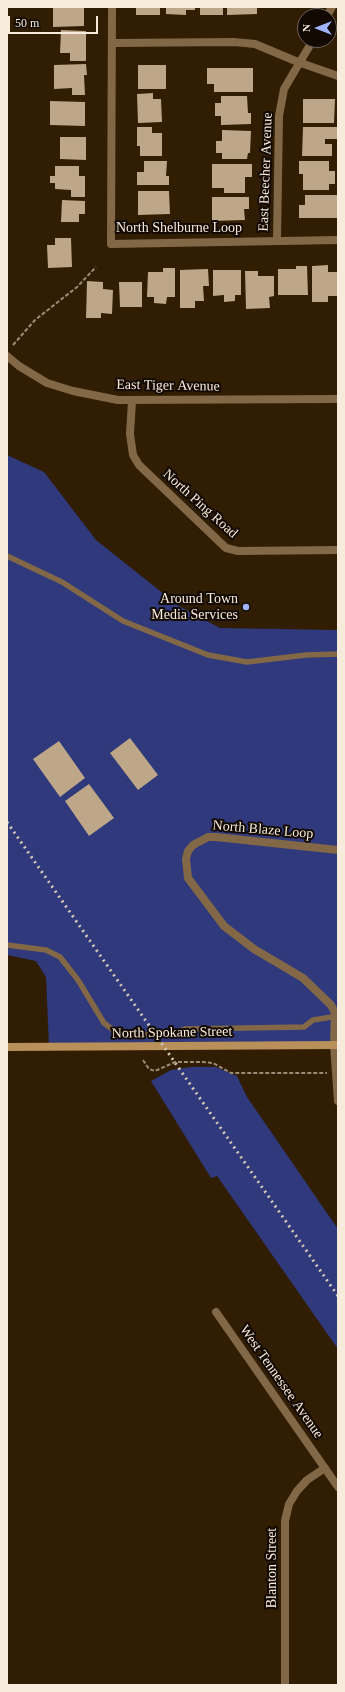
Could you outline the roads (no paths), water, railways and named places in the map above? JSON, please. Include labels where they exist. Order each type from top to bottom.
[{"type":"street","name":"North Shelburne Loop","points":[[112,7],[110,244],[338,240]]},
{"type":"street","points":[[112,43],[234,42],[256,44],[298,62],[338,76]]},
{"type":"street","name":"East Beecher Avenue","points":[[277,240],[279,116],[284,89],[298,62],[308,48]]},
{"type":"street","name":"East Tiger Avenue","points":[[7,356],[19,366],[47,382],[72,391],[132,401],[338,399]]},
{"type":"street","name":"North Ping Road","points":[[132,401],[130,434],[133,456],[139,466],[226,548],[238,551],[338,550]]},
{"type":"street","name":"North Blaze Loop","points":[[338,850],[212,837],[193,845],[188,851],[186,859],[188,878],[224,926],[254,949],[303,978],[331,1004],[336,1016],[336,1073],[338,1101]]},
{"type":"street","name":"North Spokane Street","points":[[7,1047],[336,1045]]},
{"type":"street","name":"West Tennessee Avenue","points":[[216,1312],[338,1487]]},
{"type":"street","name":"Blanton Street","points":[[285,1685],[285,1522],[290,1504],[297,1491],[308,1480],[325,1468]]},
{"type":"lane","points":[[7,556],[62,582],[123,621],[177,644],[208,655],[247,662],[306,654],[338,654]]},
{"type":"lane","points":[[7,945],[46,950],[60,957],[78,980],[104,1023],[112,1028],[133,1035],[170,1034],[185,1029],[304,1027],[313,1020],[336,1016]]},
{"type":"railway","points":[[7,822],[338,1296]]},
{"type":"place","name":"Around Town Media Services","points":[[246,607]]}]
